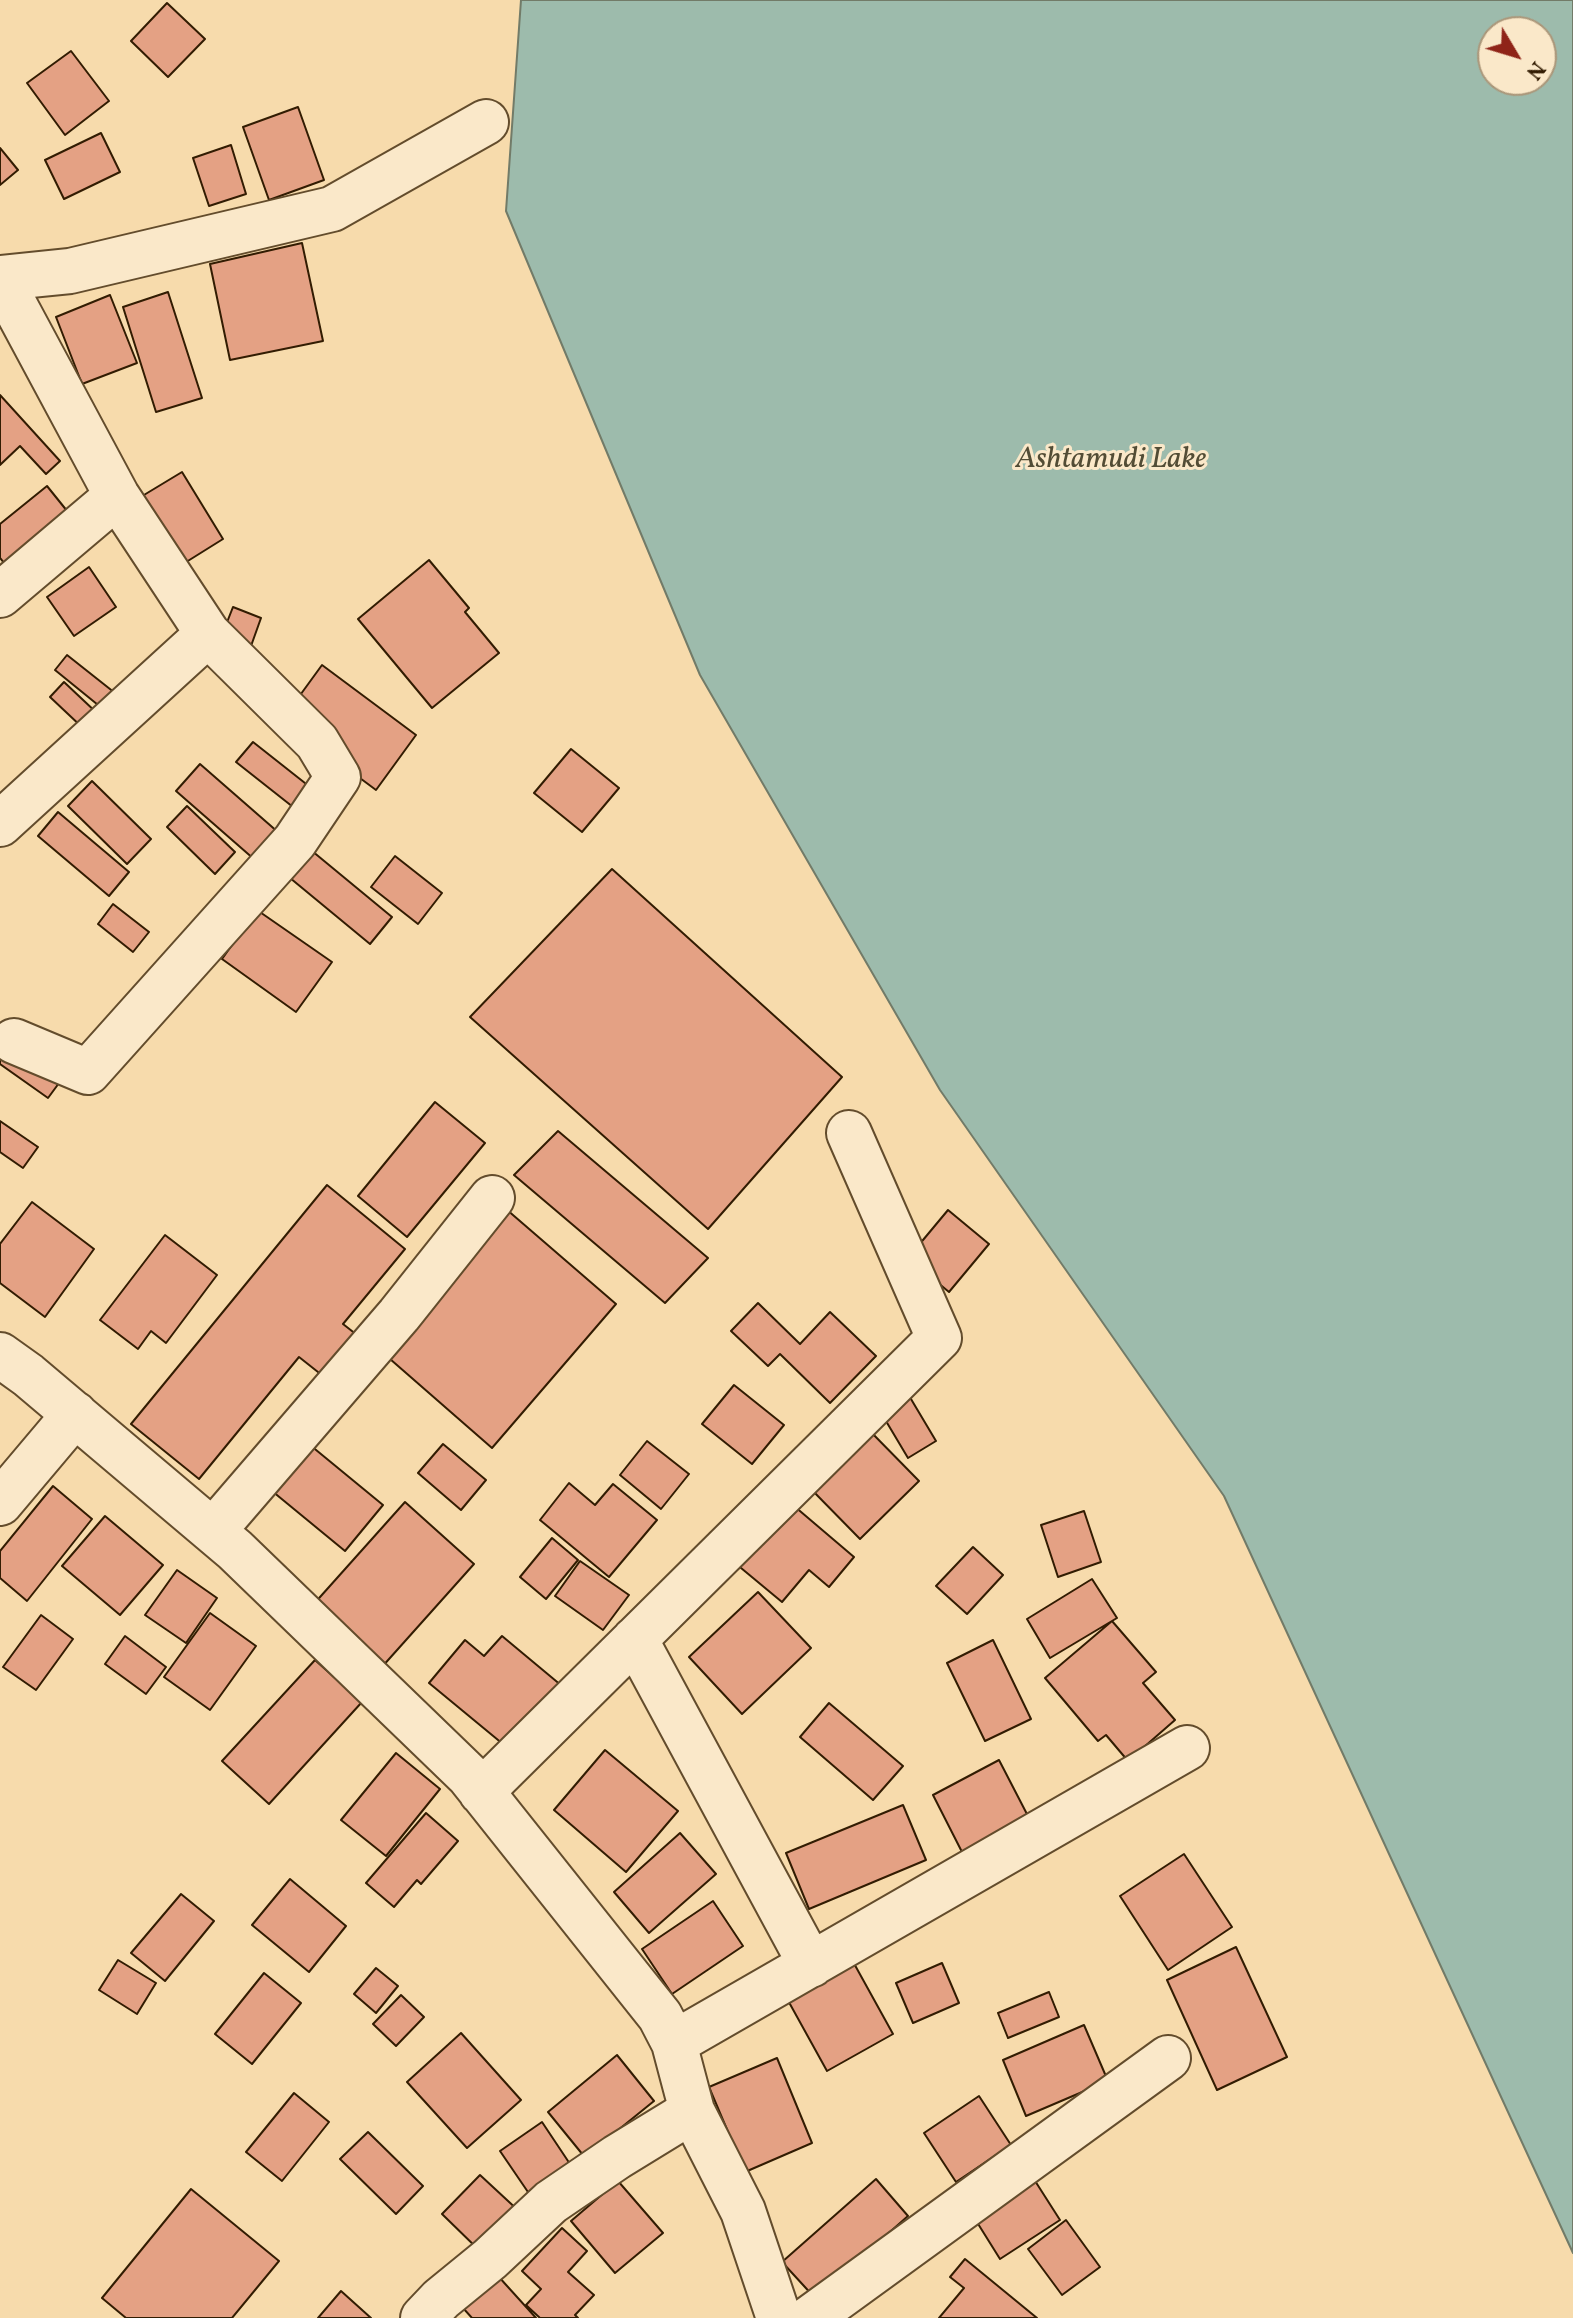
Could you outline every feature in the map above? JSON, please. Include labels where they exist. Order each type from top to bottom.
[{"type":"street","points":[[14,1041],[88,1072],[295,841],[338,777],[317,742],[208,634],[117,496],[0,278],[70,271],[332,209],[486,122]]},
{"type":"street","points":[[0,595],[117,496]]},
{"type":"street","points":[[0,824],[208,634]]},
{"type":"street","points":[[481,1792],[939,1338],[849,1133]]},
{"type":"street","points":[[213,1531],[399,1315],[492,1198]]},
{"type":"street","points":[[0,1355],[213,1531],[469,1776],[660,2016],[674,2043],[692,2111],[743,2211],[779,2318]]},
{"type":"street","points":[[0,1503],[75,1414]]},
{"type":"street","points":[[635,1639],[811,1965]]},
{"type":"street","points":[[674,2043],[1187,1748]]},
{"type":"street","points":[[810,2318],[1168,2058]]},
{"type":"street","points":[[423,2318],[551,2202],[692,2111]]},
{"type":"water","name":"Ashtamudi Lake","points":[[521,0],[1573,0],[1573,2253],[1224,1496],[940,1090],[700,675],[506,211]]},
{"type":"building","points":[[167,3],[205,39],[168,77],[131,41]]},
{"type":"building","points":[[71,51],[109,101],[65,135],[27,83]]},
{"type":"building","points":[[298,107],[324,180],[269,200],[243,127]]},
{"type":"building","points":[[101,133],[120,172],[64,199],[45,160]]},
{"type":"building","points":[[231,145],[246,194],[209,206],[193,158]]},
{"type":"building","points":[[0,148],[18,170],[0,185]]},
{"type":"building","points":[[302,243],[323,341],[230,360],[210,264]]},
{"type":"building","points":[[168,292],[202,398],[156,412],[123,307]]},
{"type":"building","points":[[110,295],[137,363],[82,384],[56,317]]},
{"type":"building","points":[[0,395],[60,461],[46,474],[20,446],[0,465]]},
{"type":"building","points":[[182,472],[223,539],[175,569],[134,501]]},
{"type":"building","points":[[47,486],[84,532],[21,584],[0,558],[0,524]]},
{"type":"building","points":[[429,560],[469,608],[465,612],[499,653],[432,708],[358,619]]},
{"type":"building","points":[[89,567],[116,607],[74,636],[47,597]]},
{"type":"building","points":[[233,607],[261,618],[251,646],[222,635]]},
{"type":"building","points":[[67,655],[115,693],[103,709],[55,670]]},
{"type":"building","points":[[322,665],[416,735],[376,790],[282,720]]},
{"type":"building","points":[[64,682],[99,715],[85,730],[50,697]]},
{"type":"building","points":[[253,742],[310,787],[293,807],[236,762]]},
{"type":"building","points":[[571,749],[619,788],[582,832],[534,793]]},
{"type":"building","points":[[200,764],[279,833],[255,860],[176,791]]},
{"type":"building","points":[[92,781],[151,839],[127,864],[68,806]]},
{"type":"building","points":[[187,806],[235,852],[215,874],[167,827]]},
{"type":"building","points":[[58,812],[129,872],[109,896],[38,836]]},
{"type":"building","points":[[306,846],[392,917],[370,944],[284,873]]},
{"type":"building","points":[[395,856],[442,893],[418,924],[371,887]]},
{"type":"building","points":[[612,869],[842,1077],[708,1229],[470,1017]]},
{"type":"building","points":[[113,904],[149,932],[133,952],[98,924]]},
{"type":"building","points":[[257,910],[332,962],[296,1012],[222,959]]},
{"type":"building","points":[[19,1019],[76,1060],[48,1098],[0,1064],[0,1046]]},
{"type":"building","points":[[435,1102],[485,1143],[407,1237],[358,1196]]},
{"type":"building","points":[[0,1121],[38,1147],[23,1168],[0,1152]]},
{"type":"building","points":[[558,1131],[708,1258],[665,1303],[514,1175]]},
{"type":"building","points":[[327,1185],[405,1249],[343,1324],[357,1335],[323,1376],[299,1357],[199,1479],[131,1424]]},
{"type":"building","points":[[32,1202],[94,1249],[45,1317],[0,1283],[0,1244]]},
{"type":"building","points":[[506,1209],[616,1304],[492,1448],[382,1352]]},
{"type":"building","points":[[948,1210],[989,1244],[949,1292],[908,1258]]},
{"type":"building","points":[[165,1235],[217,1275],[166,1343],[151,1331],[138,1349],[100,1320]]},
{"type":"building","points":[[758,1303],[800,1344],[830,1312],[876,1356],[830,1403],[780,1354],[768,1366],[731,1331]]},
{"type":"building","points":[[734,1385],[784,1425],[752,1464],[702,1424]]},
{"type":"building","points":[[908,1394],[936,1441],[908,1458],[880,1411]]},
{"type":"building","points":[[867,1428],[919,1481],[860,1539],[808,1486]]},
{"type":"building","points":[[647,1441],[689,1474],[661,1509],[620,1475]]},
{"type":"building","points":[[443,1444],[486,1480],[461,1510],[418,1473]]},
{"type":"building","points":[[310,1445],[383,1505],[345,1551],[272,1491]]},
{"type":"building","points":[[569,1483],[595,1505],[613,1484],[657,1520],[609,1577],[540,1520]]},
{"type":"building","points":[[53,1486],[92,1519],[27,1601],[0,1578],[0,1551]]},
{"type":"building","points":[[787,1500],[854,1557],[829,1587],[809,1570],[782,1602],[735,1563]]},
{"type":"building","points":[[405,1502],[474,1564],[381,1668],[312,1606]]},
{"type":"building","points":[[1084,1511],[1101,1562],[1058,1577],[1041,1525]]},
{"type":"building","points":[[105,1516],[163,1565],[120,1615],[62,1566]]},
{"type":"building","points":[[552,1538],[578,1560],[546,1599],[520,1577]]},
{"type":"building","points":[[973,1547],[1003,1575],[967,1614],[936,1586]]},
{"type":"building","points":[[580,1561],[629,1595],[603,1630],[555,1596]]},
{"type":"building","points":[[177,1570],[217,1598],[186,1643],[145,1615]]},
{"type":"building","points":[[1092,1579],[1117,1618],[1050,1658],[1027,1619]]},
{"type":"building","points":[[758,1592],[811,1648],[742,1714],[689,1657]]},
{"type":"building","points":[[210,1613],[256,1646],[210,1710],[164,1677]]},
{"type":"building","points":[[41,1615],[73,1639],[36,1690],[3,1667]]},
{"type":"building","points":[[1112,1621],[1156,1672],[1143,1683],[1175,1720],[1128,1761],[1106,1735],[1098,1741],[1045,1678]]},
{"type":"building","points":[[125,1636],[166,1667],[146,1694],[105,1664]]},
{"type":"building","points":[[502,1636],[568,1691],[515,1754],[429,1683],[465,1640],[484,1656]]},
{"type":"building","points":[[993,1640],[1031,1719],[985,1741],[947,1663]]},
{"type":"building","points":[[315,1660],[362,1702],[269,1804],[222,1761]]},
{"type":"building","points":[[829,1703],[903,1766],[873,1800],[800,1737]]},
{"type":"building","points":[[605,1750],[678,1811],[626,1872],[554,1810]]},
{"type":"building","points":[[396,1753],[440,1789],[386,1856],[341,1820]]},
{"type":"building","points":[[999,1760],[1029,1818],[962,1852],[933,1795]]},
{"type":"building","points":[[903,1805],[926,1860],[809,1909],[786,1853]]},
{"type":"building","points":[[426,1813],[458,1841],[421,1884],[417,1880],[394,1907],[366,1883]]},
{"type":"building","points":[[680,1833],[716,1874],[649,1933],[614,1892]]},
{"type":"building","points":[[1184,1854],[1232,1927],[1168,1970],[1120,1896]]},
{"type":"building","points":[[290,1879],[346,1926],[309,1972],[252,1925]]},
{"type":"building","points":[[181,1894],[214,1921],[165,1981],[131,1953]]},
{"type":"building","points":[[713,1901],[743,1946],[672,1994],[642,1949]]},
{"type":"building","points":[[1236,1947],[1287,2057],[1217,2090],[1167,1980]]},
{"type":"building","points":[[846,1949],[893,2034],[827,2071],[780,1986]]},
{"type":"building","points":[[118,1960],[156,1983],[137,2014],[99,1990]]},
{"type":"building","points":[[942,1963],[959,2003],[913,2023],[896,1983]]},
{"type":"building","points":[[376,1968],[398,1986],[376,2013],[354,1994]]},
{"type":"building","points":[[264,1973],[301,2003],[252,2064],[215,2034]]},
{"type":"building","points":[[1049,1992],[1059,2017],[1008,2038],[998,2013]]},
{"type":"building","points":[[401,1995],[424,2017],[396,2046],[373,2024]]},
{"type":"building","points":[[1084,2025],[1108,2081],[1026,2116],[1003,2060]]},
{"type":"building","points":[[461,2033],[521,2100],[467,2148],[407,2082]]},
{"type":"building","points":[[617,2055],[654,2101],[612,2135],[592,2166],[548,2112]]},
{"type":"building","points":[[777,2058],[812,2143],[745,2172],[709,2087]]},
{"type":"building","points":[[294,2093],[329,2122],[282,2181],[246,2152]]},
{"type":"building","points":[[979,2096],[1011,2145],[956,2182],[924,2133]]},
{"type":"building","points":[[542,2122],[572,2167],[530,2195],[500,2151]]},
{"type":"building","points":[[368,2132],[423,2186],[396,2214],[340,2159]]},
{"type":"building","points":[[1030,2173],[1060,2220],[1000,2259],[970,2211]]},
{"type":"building","points":[[480,2175],[521,2213],[483,2254],[442,2214]]},
{"type":"building","points":[[876,2179],[908,2216],[815,2298],[782,2262]]},
{"type":"building","points":[[618,2181],[663,2233],[615,2273],[571,2221]]},
{"type":"building","points":[[191,2189],[279,2261],[232,2318],[126,2318],[102,2298]]},
{"type":"building","points":[[1066,2220],[1100,2267],[1062,2295],[1028,2249]]},
{"type":"building","points":[[562,2228],[587,2251],[568,2272],[594,2295],[575,2315],[578,2318],[540,2318],[526,2305],[541,2289],[522,2271]]},
{"type":"building","points":[[965,2259],[1037,2318],[939,2318],[964,2288],[950,2277]]},
{"type":"building","points":[[489,2266],[536,2318],[472,2318],[454,2298]]},
{"type":"building","points":[[341,2291],[371,2318],[318,2318]]}]
